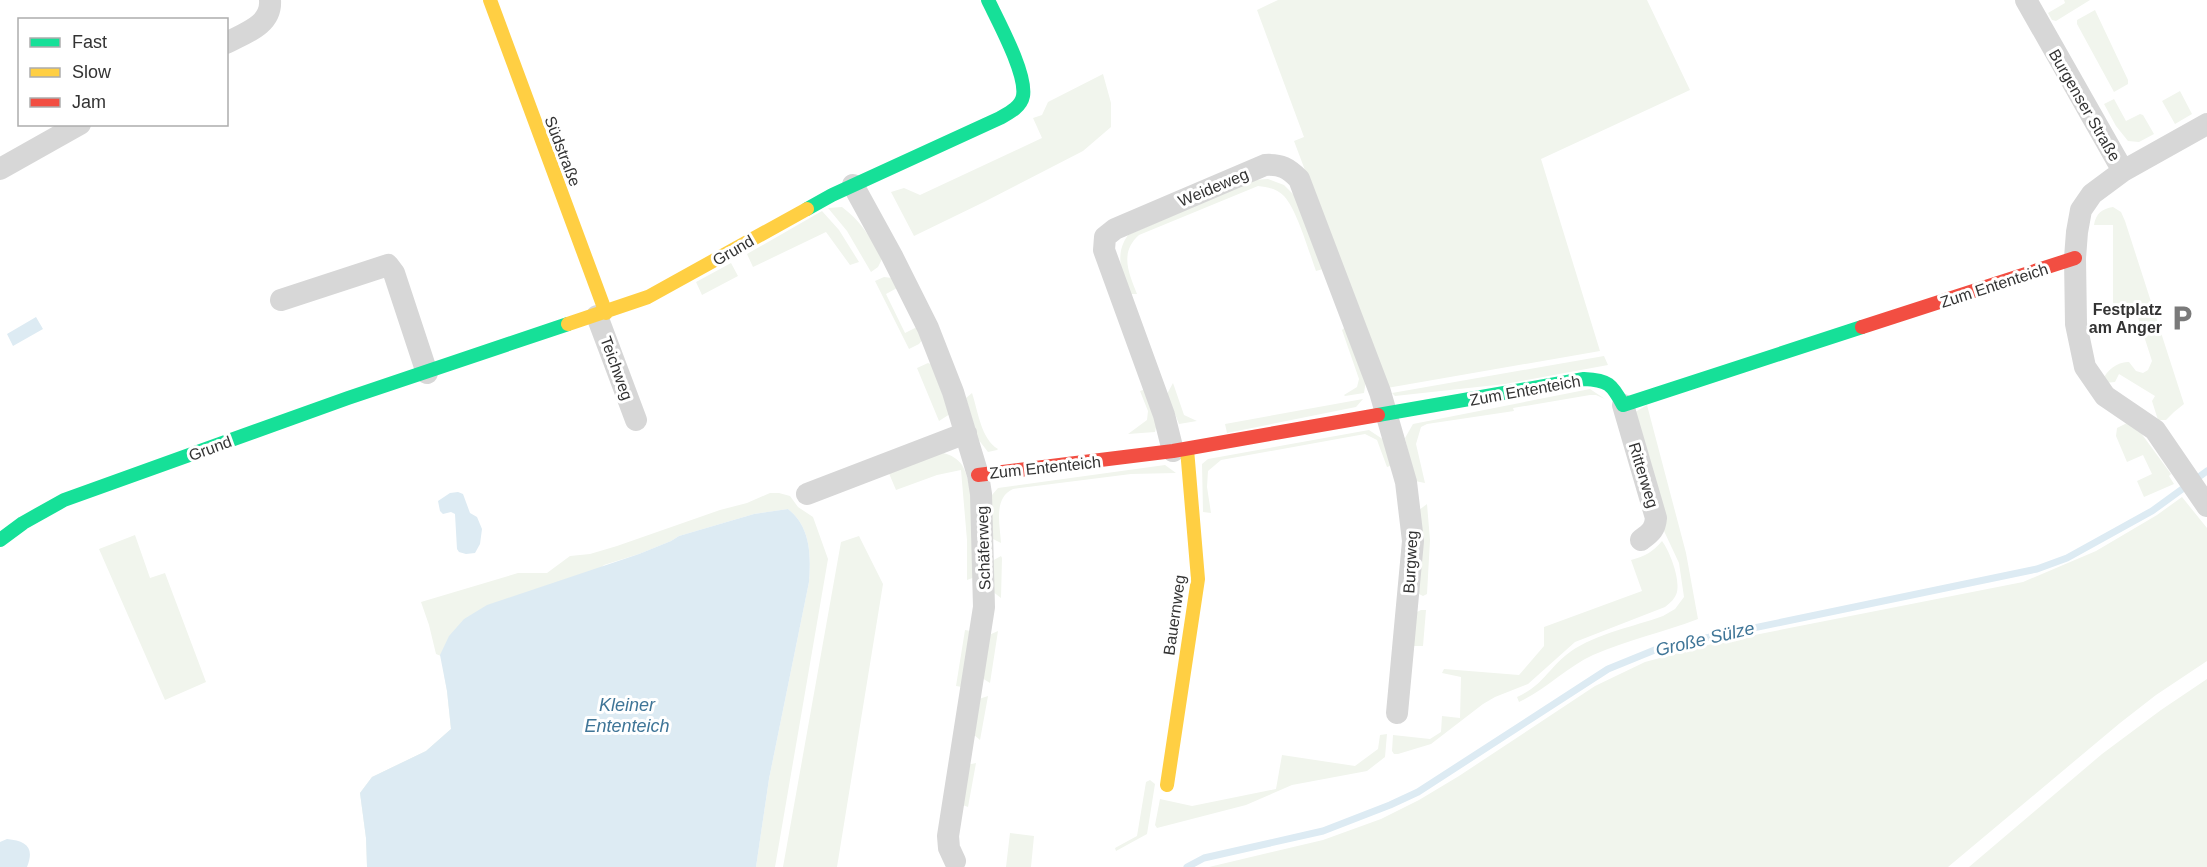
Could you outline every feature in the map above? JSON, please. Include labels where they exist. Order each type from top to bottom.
[{"type":"street","points":[[228,42],[262,23],[271,7],[270,0]]},
{"type":"street","name":"Südstraße","points":[[490,0],[602,314]]},
{"type":"street","name":"Grund","points":[[0,540],[23,523],[64,500],[348,398],[648,297],[853,186],[1000,118],[1016,109],[1023,96],[1023,82],[988,0]]},
{"type":"street","name":"Burgenser Straße","points":[[2026,0],[2123,171],[2092,194],[2081,210],[2075,258],[2076,324],[2085,367],[2105,396],[2155,430],[2206,504]]},
{"type":"street","points":[[2123,171],[2207,124]]},
{"type":"street","points":[[0,169],[76,126]]},
{"type":"street","name":"Weideweg","points":[[1180,450],[1164,415],[1104,250],[1105,237],[1115,229],[1265,165],[1278,164],[1290,169],[1299,179],[1386,414]]},
{"type":"street","name":"Schäferweg","points":[[853,186],[928,328],[966,433],[981,494],[984,607],[948,836],[949,849],[955,861]]},
{"type":"street","name":"Zum Ententeich","points":[[978,475],[1180,450],[1584,379],[1612,384],[1623,405],[2075,258]]},
{"type":"street","points":[[281,300],[388,265],[394,273],[427,373]]},
{"type":"street","name":"Teichweg","points":[[602,314],[636,420]]},
{"type":"street","name":"Ritterweg","points":[[1623,405],[1656,518],[1651,533],[1641,540]]},
{"type":"street","name":"Burgweg","points":[[1386,414],[1406,482],[1413,541],[1397,713]]},
{"type":"street","points":[[807,494],[966,433]]},
{"type":"street","name":"Bauernweg","points":[[1167,785],[1198,579],[1180,450]]},
{"type":"shaded area","points":[[1278,0],[1647,0],[1690,90],[1541,159],[1600,351],[1387,388],[1294,141],[1304,137],[1257,10]]},
{"type":"shaded area","points":[[2064,0],[2090,0],[2056,21],[2052,20],[2048,13],[2065,3]]},
{"type":"shaded area","points":[[2095,10],[2128,80],[2128,84],[2114,92],[2077,24],[2077,20]]},
{"type":"shaded area","points":[[1103,74],[1111,103],[1111,127],[1083,151],[914,236],[891,192],[904,188],[920,195],[1042,138],[1033,118],[1042,115],[1048,102]]},
{"type":"shaded area","points":[[2180,91],[2192,114],[2175,124],[2162,101]]},
{"type":"shaded area","points":[[2114,99],[2126,121],[2140,114],[2143,115],[2154,134],[2139,142],[2128,141],[2116,126],[2104,104]]},
{"type":"shaded area","points":[[1268,179],[1284,185],[1295,196],[1323,269],[1316,271],[1289,202],[1278,192],[1258,186],[1139,235],[1127,256],[1129,271],[1137,294],[1129,294],[1120,257],[1128,235],[1254,180]]},
{"type":"shaded area","points":[[842,207],[865,230],[882,259],[878,267],[871,272],[847,231],[828,208]]},
{"type":"shaded area","points":[[2113,207],[2121,212],[2125,221],[2184,404],[2166,420],[2158,420],[2152,401],[2155,396],[2119,374],[2115,382],[2105,383],[2103,380],[2110,370],[2121,363],[2129,362],[2136,371],[2143,373],[2148,370],[2152,361],[2135,308],[2116,308],[2113,303],[2113,225],[2094,225],[2100,212]]},
{"type":"shaded area","points":[[822,211],[839,230],[859,262],[850,265],[826,232],[753,267],[747,254]]},
{"type":"shaded area","points":[[731,263],[738,276],[702,295],[696,282]]},
{"type":"shaded area","points":[[884,277],[892,278],[897,288],[886,294],[905,333],[917,327],[922,340],[909,349],[875,281]]},
{"type":"shaded area","points":[[1345,327],[1366,380],[1364,393],[1345,396],[1357,387],[1359,379],[1342,330]]},
{"type":"shaded area","points":[[1604,356],[1608,365],[1505,384],[1395,396],[1392,393]]},
{"type":"shaded area","points":[[931,364],[950,414],[939,421],[917,368]]},
{"type":"shaded area","points":[[1173,383],[1184,415],[1197,421],[1179,424],[1167,394]]},
{"type":"shaded area","points":[[1146,389],[1157,423],[1155,432],[1128,434],[1147,420],[1148,411],[1140,391]]},
{"type":"shaded area","points":[[1590,389],[1605,399],[1590,395],[1513,408],[1514,411],[1427,424],[1421,427],[1416,444],[1425,483],[1415,481],[1405,438],[1413,424]]},
{"type":"shaded area","points":[[972,393],[984,432],[997,450],[988,452],[978,439],[966,398]]},
{"type":"shaded area","points":[[1363,399],[1356,407],[1227,433],[1225,424]]},
{"type":"shaded area","points":[[1647,405],[1686,553],[1698,619],[1593,655],[1519,702],[1517,697],[1534,687],[1556,664],[1581,645],[1603,635],[1663,616],[1675,609],[1684,597],[1679,563],[1664,531],[1632,414]]},
{"type":"shaded area","points":[[2127,423],[2138,429],[2171,474],[2169,476],[2174,484],[2144,497],[2137,481],[2152,474],[2143,455],[2127,462],[2116,436],[2117,428]]},
{"type":"shaded area","points":[[1369,430],[1384,440],[1393,465],[1387,467],[1377,440],[1365,434],[1221,460],[1208,471],[1207,487],[1211,513],[1203,512],[1202,464],[1208,459]]},
{"type":"shaded area","points":[[943,453],[954,457],[962,465],[969,487],[973,519],[975,577],[967,580],[967,540],[961,470],[937,475],[896,490],[888,471]]},
{"type":"shaded area","points":[[1165,465],[1176,473],[1131,474],[1013,489],[1007,493],[1000,505],[1001,543],[991,538],[992,495],[998,488]]},
{"type":"shaded area","points":[[770,493],[790,496],[798,507],[813,517],[828,559],[775,867],[756,867],[769,779],[810,572],[808,542],[805,533],[796,516],[788,509],[754,514],[679,536],[639,554],[604,565],[477,689],[367,867],[360,793],[372,777],[426,751],[451,729],[441,656],[436,654],[421,602],[518,573],[547,573],[570,556],[590,554],[617,546],[720,510],[747,503]]},
{"type":"shaded area","points":[[2182,497],[2207,528],[2207,661],[2156,695],[2120,723],[1948,867],[1209,867],[1323,840],[1381,819],[1459,776],[1595,686],[1645,662],[1719,642],[2023,582],[2096,551],[2157,515]]},
{"type":"shaded area","points":[[1427,504],[1430,540],[1427,594],[1423,596],[1417,593],[1419,510]]},
{"type":"shaded area","points":[[135,535],[150,578],[165,573],[206,682],[165,700],[99,549]]},
{"type":"shaded area","points":[[859,536],[883,584],[837,867],[783,867],[841,542]]},
{"type":"shaded area","points":[[1662,541],[1674,565],[1678,586],[1675,597],[1665,607],[1575,642],[1528,684],[1483,704],[1431,744],[1394,754],[1392,751],[1393,735],[1430,739],[1441,732],[1442,716],[1460,718],[1461,677],[1442,673],[1444,669],[1519,675],[1544,646],[1544,627],[1642,591],[1631,560],[1648,553]]},
{"type":"shaded area","points":[[1001,556],[1001,598],[992,591],[992,561]]},
{"type":"shaded area","points":[[1426,610],[1423,646],[1412,646],[1415,613]]},
{"type":"shaded area","points":[[965,630],[971,631],[962,687],[956,686]]},
{"type":"shaded area","points":[[998,631],[990,683],[982,678],[989,635]]},
{"type":"shaded area","points":[[2207,679],[2207,867],[1969,867],[2102,754]]},
{"type":"shaded area","points":[[988,696],[980,740],[973,734],[979,699]]},
{"type":"shaded area","points":[[1387,734],[1385,757],[1367,771],[1292,785],[1246,805],[1157,828],[1155,825],[1160,799],[1192,806],[1276,789],[1282,755],[1355,766],[1378,749],[1380,735]]},
{"type":"shaded area","points":[[976,763],[968,807],[960,804],[967,765]]},
{"type":"shaded area","points":[[1150,780],[1155,784],[1147,834],[1116,851],[1115,848],[1137,836],[1146,782]]},
{"type":"shaded area","points":[[1010,833],[1034,836],[1031,867],[1006,867]]},
{"type":"water","points":[[36,317],[43,329],[13,346],[7,334]]},
{"type":"water","points":[[450,493],[463,494],[470,513],[477,517],[482,529],[480,544],[475,553],[459,552],[455,514],[451,512],[443,514],[440,511],[438,501]]},
{"type":"water","name":"Kleiner Ententeich","points":[[788,509],[801,524],[808,542],[809,582],[769,779],[756,867],[367,867],[360,793],[372,777],[426,751],[451,729],[440,655],[449,636],[464,619],[487,605],[639,554],[679,536],[754,514]]},
{"type":"water","points":[[7,839],[19,841],[27,846],[30,854],[27,867],[0,867],[0,842]]},
{"type":"waterway","name":"Große Sülze","points":[[1187,867],[1204,858],[1323,831],[1390,805],[1418,792],[1608,669],[1662,647],[2037,569],[2067,558],[2152,511],[2207,471]]},
{"type":"traffic: fast","points":[[807,209],[832,195],[1000,118],[1017,106],[1023,96],[1021,75],[988,0]]},
{"type":"traffic: fast","points":[[0,540],[23,523],[64,500],[348,398],[568,324]]},
{"type":"traffic: fast","points":[[1378,415],[1584,379],[1608,384],[1616,392],[1623,405],[1862,327]]},
{"type":"traffic: slow","points":[[490,0],[606,313]]},
{"type":"traffic: slow","points":[[568,324],[648,297],[807,209]]},
{"type":"traffic: slow","points":[[1167,785],[1198,579],[1187,449]]},
{"type":"traffic: jam","points":[[1862,327],[2075,258]]},
{"type":"traffic: jam","points":[[978,475],[1173,451],[1378,415]]},
{"type":"place","name":"Festplatz am Anger","points":[[2182,318]]}]
